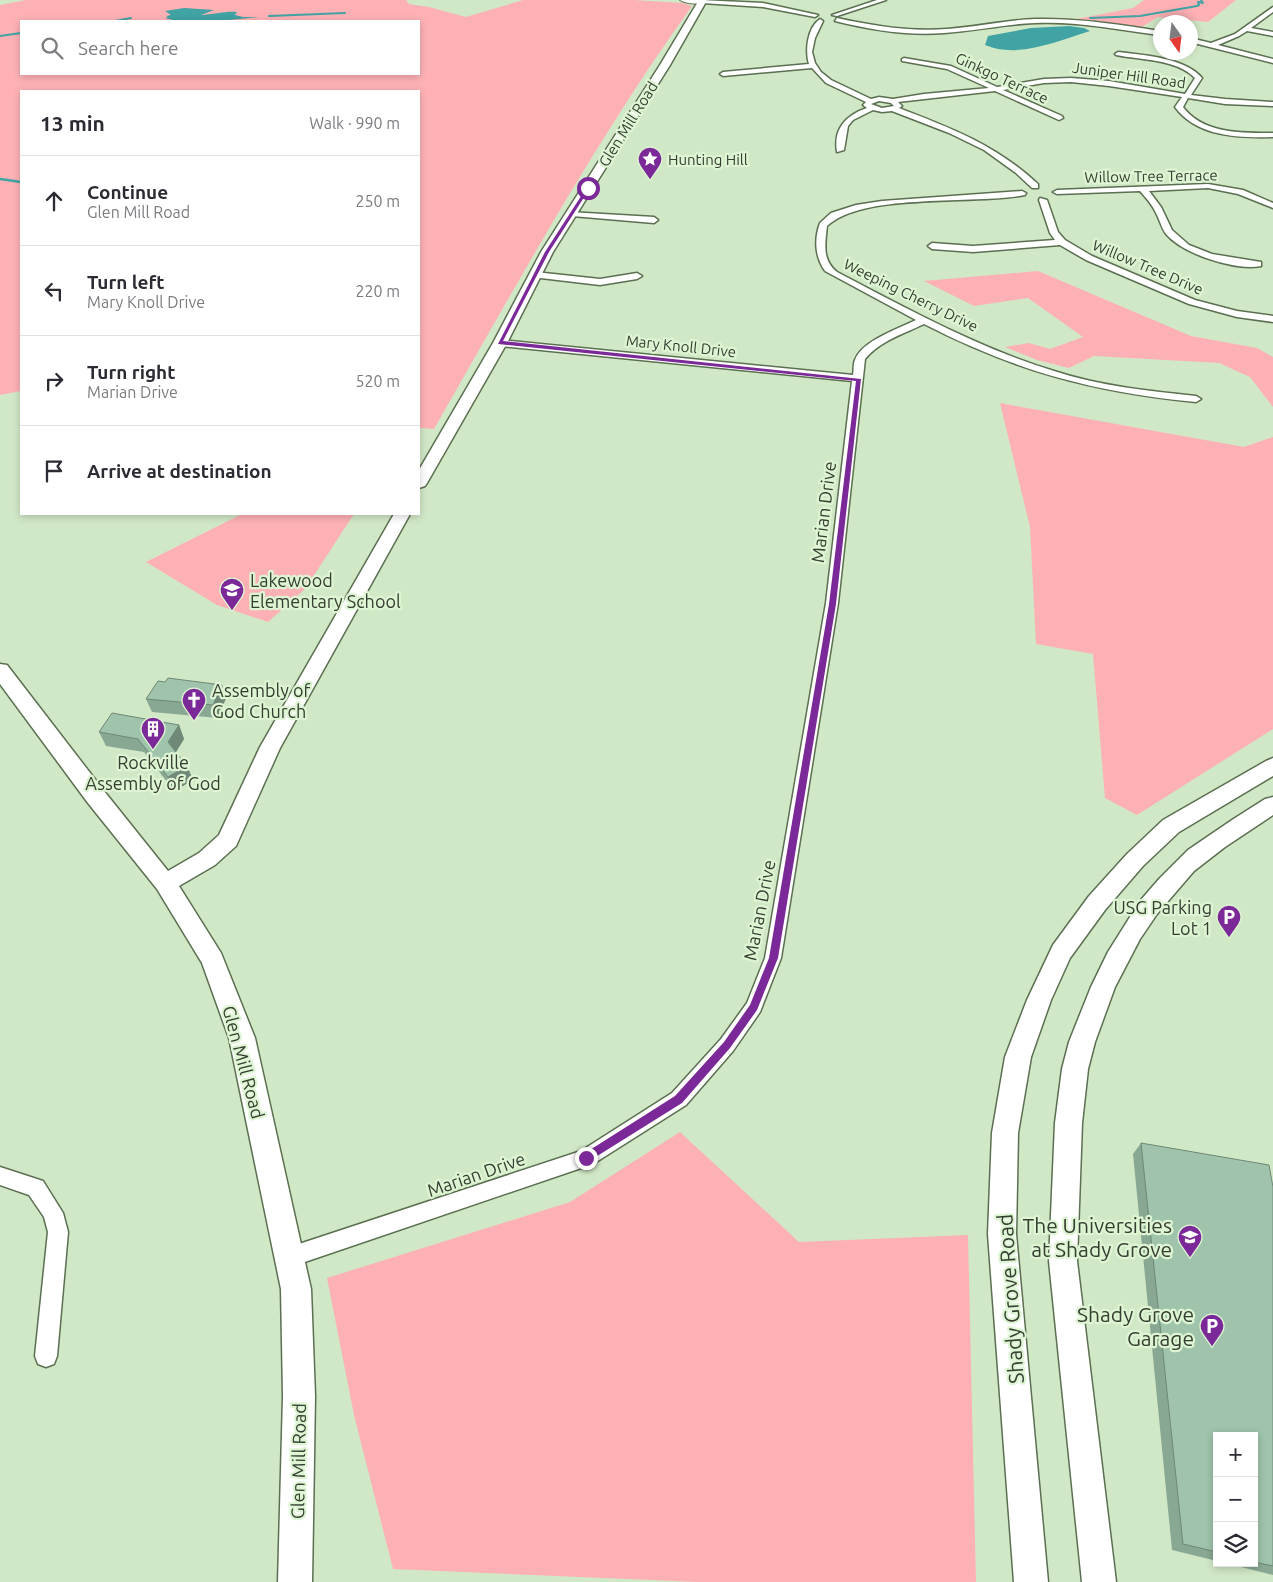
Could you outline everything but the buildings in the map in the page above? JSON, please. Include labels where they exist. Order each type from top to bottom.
[{"type":"main road","name":"Glen Mill Road","points":[[420,481],[500,342],[547,252],[665,65],[703,0]]},
{"type":"main road","points":[[165,883],[212,856],[222,849],[228,840],[270,747],[401,515]]},
{"type":"main road","name":"Glen Mill Road","points":[[3,678],[165,883],[214,960],[242,1038],[296,1289],[299,1396],[295,1582]]},
{"type":"main road","name":"Shady Grove Road","points":[[1030,1582],[1008,1288],[1002,1234],[1005,1133],[1018,1057],[1038,1000],[1061,952],[1097,903],[1135,860],[1171,826],[1273,766]]},
{"type":"main road","points":[[1099,1582],[1063,1261],[1062,1229],[1068,1136],[1075,1070],[1084,1033],[1115,961],[1146,910],[1186,866],[1230,830],[1273,805]]},
{"type":"street","points":[[684,0],[769,6],[836,17],[878,29],[905,32],[942,32],[1010,23],[1050,21],[1093,24],[1153,32]]},
{"type":"street","points":[[836,17],[883,0]]},
{"type":"street","points":[[1213,45],[1248,29],[1264,14],[1273,9]]},
{"type":"street","points":[[1264,14],[1273,15]]},
{"type":"street","points":[[821,16],[808,50],[812,66],[822,76],[871,104]]},
{"type":"street","points":[[1248,29],[1273,34]]},
{"type":"street","points":[[1198,42],[1273,61]]},
{"type":"street","points":[[1118,54],[1146,58],[1195,73],[1199,78],[1179,108],[1183,116],[1200,125],[1240,134],[1273,135]]},
{"type":"street","name":"Ginkgo Terrace","points":[[904,60],[948,67],[1059,118]]},
{"type":"street","points":[[723,74],[812,66]]},
{"type":"street","name":"Juniper Hill Road","points":[[871,104],[879,99],[894,105],[1044,81],[1078,80],[1225,102],[1273,104]]},
{"type":"street","points":[[840,150],[846,121],[871,104]]},
{"type":"street","points":[[894,105],[986,146],[1019,169],[1035,186]]},
{"type":"street","points":[[1035,186],[1026,187],[1022,191],[1028,196],[1043,200],[1054,198],[1058,194],[1051,189]]},
{"type":"street","name":"Willow Tree Terrace","points":[[1035,186],[1051,189],[1218,187],[1240,192],[1273,206]]},
{"type":"street","points":[[1142,188],[1159,209],[1166,228],[1180,242],[1218,260],[1258,264]]},
{"type":"street","name":"Weeping Cherry Drive","points":[[1028,196],[882,203],[856,207],[834,215],[823,225],[820,256],[827,270],[925,320],[1032,368],[1089,383],[1145,394],[1196,399]]},
{"type":"street","name":"Willow Tree Drive","points":[[1043,200],[1049,223],[1054,233],[1062,242],[1089,258],[1192,302],[1237,314],[1273,319]]},
{"type":"street","points":[[572,214],[654,220]]},
{"type":"street","points":[[932,246],[973,249],[1062,242]]},
{"type":"street","points":[[535,275],[600,282],[637,276]]},
{"type":"street","name":"Marian Drive","points":[[290,1257],[586,1158],[679,1099],[727,1045],[754,1007],[774,958],[832,604],[860,359],[866,350],[878,342],[925,320]]},
{"type":"street","name":"Mary Knoll Drive","points":[[500,342],[858,379]]},
{"type":"street","points":[[0,1176],[36,1188],[53,1213],[58,1232],[46,1356]]},
{"type":"shaded area","points":[[26,0],[406,0],[409,4],[429,7],[466,17],[523,0],[634,0],[682,3],[692,6],[656,57],[589,161],[434,429],[420,428],[420,90],[20,90],[20,391],[0,395],[0,5]]},
{"type":"shaded area","points":[[1144,0],[1236,0],[1208,22],[1198,21],[1198,15],[1153,15],[1153,20],[1142,27],[1076,19],[1133,8]]},
{"type":"shaded area","points":[[1038,271],[1191,336],[1257,348],[1273,357],[1273,407],[1250,377],[1219,363],[1094,356],[1069,368],[1037,360],[1005,347],[1029,343],[1050,349],[1083,337],[1028,298],[974,306],[924,281]]},
{"type":"shaded area","points":[[1000,403],[1244,447],[1273,437],[1273,729],[1137,815],[1105,798],[1093,654],[1036,644],[1030,527]]},
{"type":"shaded area","points":[[240,515],[353,515],[305,589],[268,622],[217,605],[146,562]]},
{"type":"shaded area","points":[[680,1132],[799,1242],[968,1235],[976,1582],[699,1582],[393,1569],[354,1415],[327,1278],[570,1202]]},
{"type":"water","points":[[184,8],[214,10],[201,15],[237,12],[235,15],[259,17],[231,20],[172,20],[165,18],[171,15],[165,11]]},
{"type":"water","points":[[1069,26],[1084,28],[1090,31],[1051,44],[1024,49],[997,49],[985,45],[988,36],[1031,28]]},
{"type":"waterway","points":[[1090,18],[1140,16],[1197,6],[1199,5],[1198,2],[1203,3],[1201,0]]},
{"type":"waterway","points":[[269,16],[345,13]]},
{"type":"waterway","points":[[120,20],[131,18]]},
{"type":"waterway","points":[[0,36],[20,33]]},
{"type":"waterway","points":[[0,179],[20,182]]},
{"type":"place","name":"Hunting Hill","points":[[650,180]]},
{"type":"place","name":"Lakewood Elementary School","points":[[232,611]]},
{"type":"place","name":"Assembly of God Church","points":[[194,721]]},
{"type":"place","name":"Rockville Assembly of God","points":[[153,750]]},
{"type":"place","name":"USG Parking Lot 1","points":[[1229,938]]},
{"type":"place","name":"The Universities at Shady Grove","points":[[1190,1258]]},
{"type":"place","name":"Shady Grove Garage","points":[[1212,1347]]},
{"type":"route","points":[[586,1158],[679,1099],[727,1045],[754,1007],[774,958],[832,604],[858,379],[500,342],[547,252],[588,188]]}]
